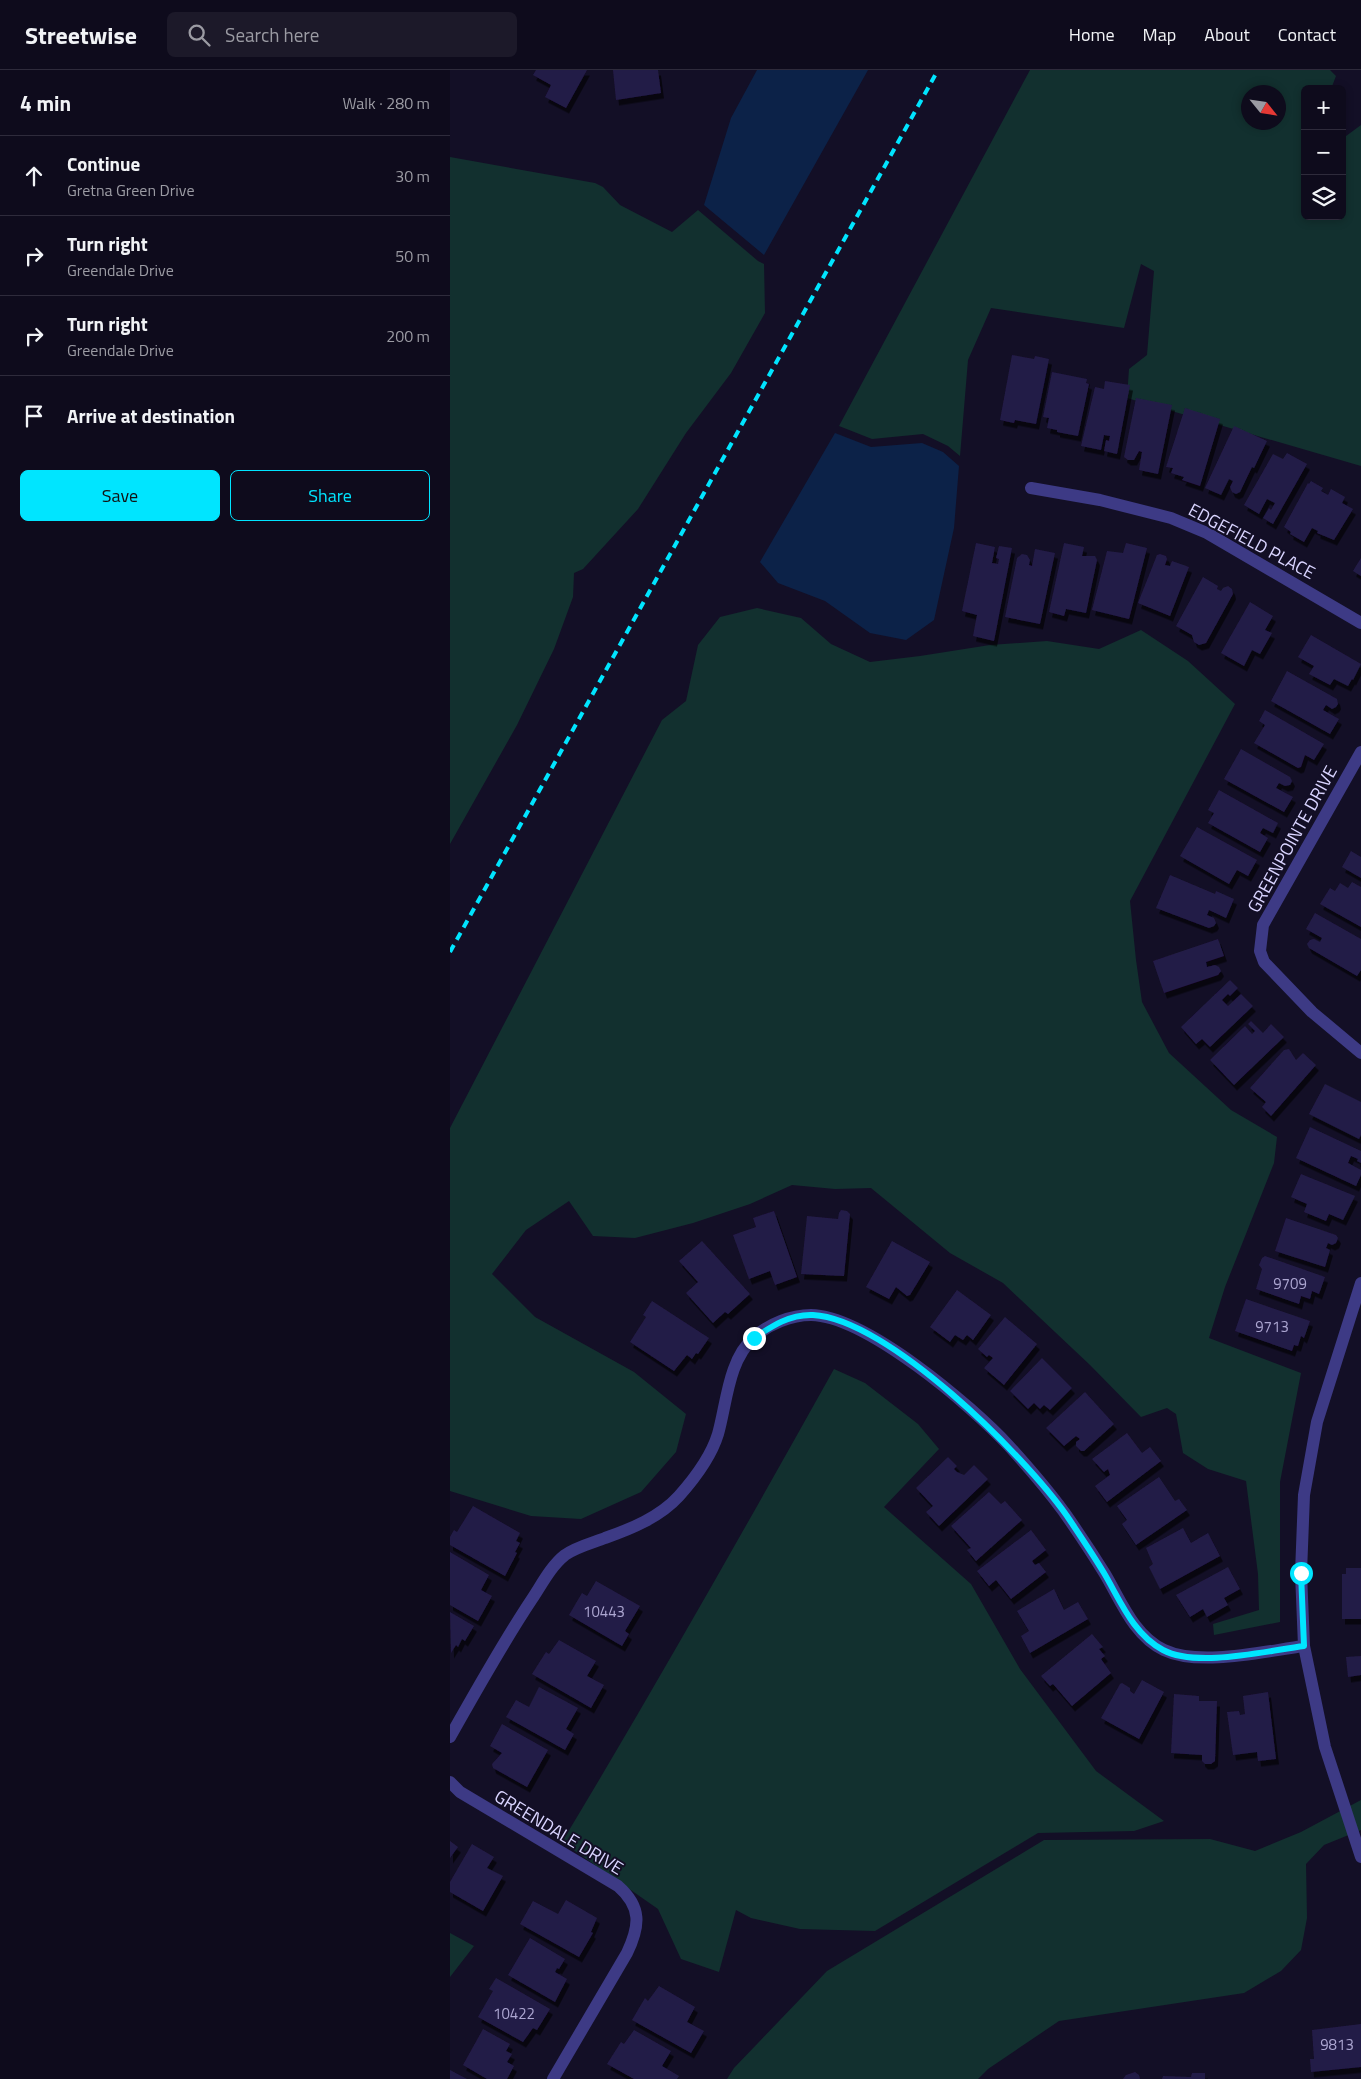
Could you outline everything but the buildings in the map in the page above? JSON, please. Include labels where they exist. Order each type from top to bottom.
[{"type":"street","name":"EDGEFIELD PLACE","points":[[1031,488],[1100,500],[1171,518],[1207,533],[1361,623]]},
{"type":"street","name":"GREENPOINTE DRIVE","points":[[1361,752],[1263,925],[1260,951],[1264,962],[1292,992],[1312,1012],[1361,1052]]},
{"type":"street","points":[[1361,1283],[1316,1422],[1304,1496],[1301,1573],[1304,1646],[1325,1747],[1361,1857]]},
{"type":"street","points":[[450,1737],[521,1615],[552,1568],[566,1554],[631,1529],[677,1499],[696,1476],[715,1443],[727,1394],[739,1358],[754,1338],[775,1324],[794,1316],[813,1315],[839,1320],[862,1331],[903,1356],[975,1414],[1013,1450],[1066,1515],[1103,1570],[1132,1622],[1147,1640],[1164,1650],[1180,1656],[1198,1658],[1304,1646]]},
{"type":"street","name":"GREENDALE DRIVE","points":[[450,1782],[460,1792],[618,1886],[629,1896],[634,1908],[637,1919],[636,1932],[627,1953],[553,2079]]},
{"type":"green space","points":[[1030,70],[1330,70],[1336,76],[1333,85],[1301,85],[1301,220],[1346,220],[1346,136],[1361,125],[1361,466],[1127,398],[1129,369],[1147,355],[1154,271],[1141,264],[1124,328],[991,308],[968,360],[960,456],[948,446],[923,434],[872,439],[839,426]]},
{"type":"green space","points":[[450,157],[595,183],[603,187],[620,205],[672,232],[698,210],[764,264],[765,313],[731,373],[686,433],[638,509],[583,569],[574,573],[573,597],[554,649],[517,725],[450,844]]},
{"type":"green space","points":[[757,608],[801,618],[831,644],[870,662],[990,645],[1047,641],[1099,649],[1141,630],[1188,661],[1235,704],[1130,901],[1142,1002],[1169,1053],[1231,1110],[1277,1137],[1274,1163],[1225,1287],[1209,1338],[1301,1373],[1280,1482],[1280,1622],[1214,1635],[1213,1624],[1259,1610],[1258,1574],[1246,1481],[1208,1469],[1183,1453],[1176,1414],[1167,1408],[1141,1417],[1090,1365],[1003,1283],[950,1253],[871,1188],[835,1189],[792,1185],[750,1204],[693,1223],[635,1238],[593,1236],[569,1201],[526,1230],[492,1274],[535,1317],[634,1372],[686,1414],[676,1452],[641,1492],[581,1519],[531,1516],[450,1491],[450,1128],[662,720],[686,701],[698,645],[720,617]]},
{"type":"green space","points":[[834,1369],[865,1383],[918,1424],[939,1449],[884,1507],[971,1584],[1020,1669],[1096,1771],[1164,1821],[1134,1831],[1038,1833],[875,1931],[800,1929],[751,1918],[736,1910],[719,1972],[681,1959],[658,1909],[562,1842],[666,1666]]},
{"type":"green space","points":[[1361,1800],[1361,1830],[1324,1845],[1306,1864],[1307,1918],[1301,1950],[1281,1971],[1244,1993],[1059,2021],[988,2069],[978,2079],[727,2079],[734,2068],[827,1971],[1044,1840],[1210,1839],[1255,1851],[1301,1832]]},
{"type":"green space","points":[[450,1933],[474,1946],[450,1977]]},
{"type":"water","points":[[757,70],[868,70],[764,255],[704,205],[731,118]]},
{"type":"water","points":[[835,433],[871,447],[922,443],[943,452],[959,466],[954,528],[934,620],[906,640],[870,633],[825,601],[778,583],[760,562]]},
{"type":"railway","points":[[450,952],[938,70]]},
{"type":"route","points":[[754,1338],[775,1324],[794,1316],[813,1315],[839,1320],[862,1331],[903,1356],[975,1414],[1007,1444],[1066,1515],[1103,1570],[1132,1622],[1147,1640],[1164,1650],[1180,1656],[1198,1658],[1304,1646],[1301,1573]]}]
